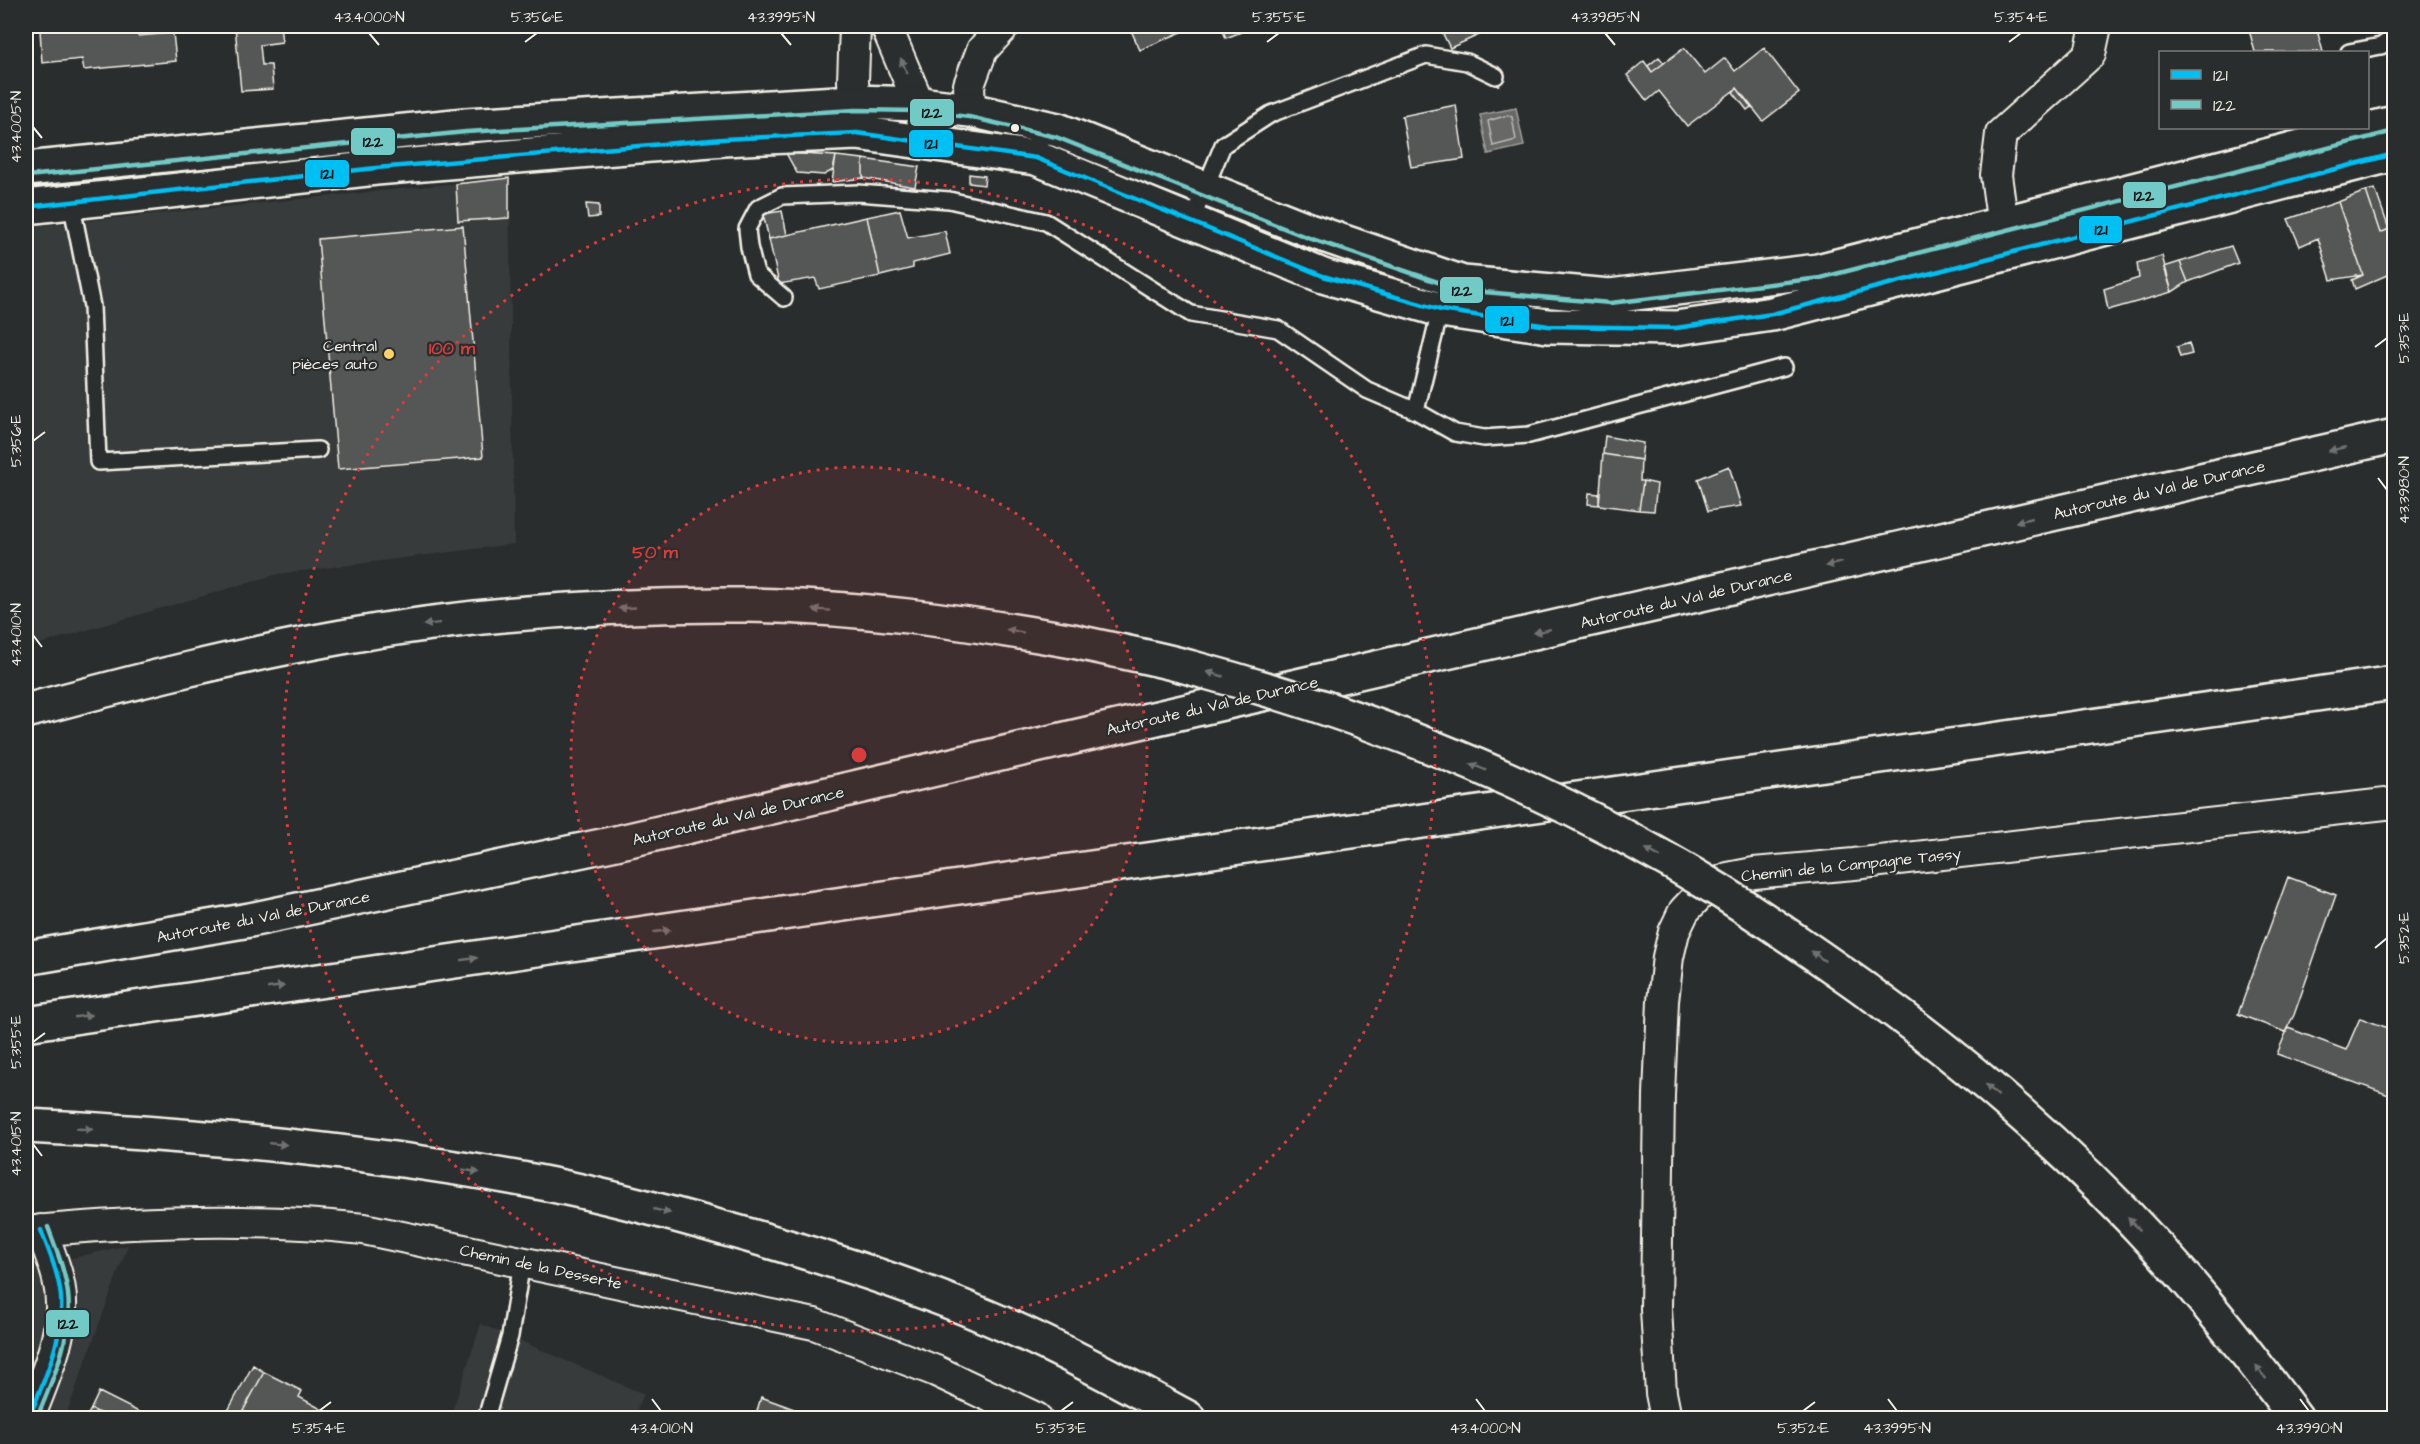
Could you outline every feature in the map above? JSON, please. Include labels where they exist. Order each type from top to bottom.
[{"type":"main road","points":[[26,207],[376,168],[723,139],[856,118],[919,104],[970,110],[1058,130],[1309,230],[1463,283],[1610,296],[1818,271],[2005,238],[2394,154]]},
{"type":"main road","points":[[26,169],[465,124],[856,118],[927,142],[1036,158],[1323,276],[1441,310],[1548,326],[1676,328],[1772,314],[2005,238],[2394,123]]},
{"type":"main road","name":"Autoroute du Val de Durance","points":[[26,958],[250,920],[616,843],[2394,436]]},
{"type":"main road","points":[[26,711],[188,669],[354,635],[507,615],[663,606],[747,605],[867,613],[976,624],[1073,641],[1190,667],[1295,698],[1392,732],[1510,781],[1572,810],[1719,891],[1791,937],[1866,990],[1921,1030],[1978,1077],[2101,1190],[2158,1248],[2209,1307],[2296,1419]]},
{"type":"main road","points":[[26,1024],[993,882],[2394,683]]},
{"type":"main road","points":[[26,1126],[128,1131],[294,1145],[530,1181],[668,1212],[847,1263],[987,1317],[1089,1364],[1188,1419]]},
{"type":"street","points":[[855,26],[856,118]]},
{"type":"street","points":[[886,26],[919,104],[927,142]]},
{"type":"street","points":[[970,110],[969,85],[982,50],[1004,26]]},
{"type":"street","points":[[2005,238],[1996,175],[2001,134],[2090,54],[2096,26]]},
{"type":"street","name":"Chemin de la Campagne Tassy","points":[[1666,1419],[1661,1393],[1656,1309],[1659,1095],[1663,1001],[1668,957],[1674,932],[1684,910],[1703,891],[1728,878],[1754,873],[1854,864],[2394,803]]},
{"type":"street","name":"Chemin de la Desserte","points":[[33,1231],[133,1222],[315,1224],[363,1229],[814,1324],[936,1371],[1036,1419]]},
{"type":"street","points":[[29,1419],[57,1341],[61,1311],[59,1280],[33,1231]]},
{"type":"lane","points":[[2354,51],[2381,46],[2394,37]]},
{"type":"lane","points":[[1191,222],[1203,188],[1223,145],[1271,114],[1426,55],[1467,62],[1496,76]]},
{"type":"lane","points":[[784,298],[756,274],[748,247],[747,228],[758,208],[782,196],[858,193],[949,200],[1046,222],[1191,314],[1278,329],[1367,390],[1416,411],[1455,433],[1484,438],[1529,435],[1784,367]]},
{"type":"lane","points":[[71,202],[92,306],[98,462],[318,450]]},
{"type":"lane","points":[[1416,411],[1447,277]]},
{"type":"lane","points":[[486,1419],[510,1336],[522,1262]]},
{"type":"shaded area","points":[[509,178],[514,544],[278,574],[26,648],[26,227]]},
{"type":"shaded area","points":[[128,1245],[65,1418],[26,1418],[26,1269]]},
{"type":"shaded area","points":[[481,1324],[644,1394],[633,1418],[450,1418]]},
{"type":"water","points":[[1516,108],[1524,146],[1488,154],[1480,115]]},
{"type":"building","points":[[79,26],[80,30],[138,26],[138,36],[173,33],[176,61],[84,70],[82,59],[42,63],[40,29]]},
{"type":"building","points":[[235,26],[280,26],[282,42],[260,45],[262,65],[271,65],[273,89],[241,91]]},
{"type":"building","points":[[1129,26],[1193,26],[1193,27],[1140,50]]},
{"type":"building","points":[[1221,26],[1256,26],[1226,38]]},
{"type":"building","points":[[1439,26],[1499,26],[1450,48]]},
{"type":"building","points":[[2248,26],[2316,26],[2323,51],[2255,51]]},
{"type":"building","points":[[1684,48],[1705,74],[1725,58],[1735,71],[1764,48],[1799,93],[1763,121],[1737,88],[1687,126],[1659,91],[1647,101],[1627,75],[1644,61],[1652,72]]},
{"type":"building","points":[[1659,57],[1664,63],[1652,72],[1648,66]]},
{"type":"building","points":[[1737,88],[1751,107],[1747,110],[1733,92]]},
{"type":"building","points":[[1456,105],[1464,159],[1411,167],[1402,116]]},
{"type":"building","points":[[786,153],[836,156],[833,170],[824,175],[797,173]]},
{"type":"building","points":[[836,156],[863,159],[863,178],[832,182]]},
{"type":"building","points":[[863,159],[919,167],[915,187],[863,178]]},
{"type":"building","points":[[969,174],[985,176],[984,185],[969,183]]},
{"type":"building","points":[[509,178],[509,218],[458,221],[456,184]]},
{"type":"building","points":[[2375,189],[2389,229],[2380,233],[2366,191]]},
{"type":"building","points":[[2366,191],[2380,233],[2389,229],[2394,246],[2394,272],[2355,289],[2352,280],[2363,275],[2338,202]]},
{"type":"building","points":[[2338,202],[2363,275],[2331,280],[2318,238],[2300,246],[2288,219]]},
{"type":"building","points":[[586,204],[599,205],[599,217],[588,218]]},
{"type":"building","points":[[900,210],[908,238],[945,231],[950,254],[913,263],[913,268],[880,276],[867,217]]},
{"type":"building","points":[[782,211],[787,235],[769,239],[763,214]]},
{"type":"building","points":[[867,217],[880,276],[819,289],[815,278],[779,284],[769,239]]},
{"type":"building","points":[[463,226],[483,457],[338,469],[318,239]]},
{"type":"building","points":[[2231,246],[2238,263],[2188,282],[2180,262]]},
{"type":"building","points":[[2162,256],[2172,292],[2108,310],[2104,289],[2139,278],[2137,263]]},
{"type":"building","points":[[2180,262],[2188,282],[2172,292],[2164,267]]},
{"type":"building","points":[[2189,343],[2192,354],[2180,357],[2177,347]]},
{"type":"building","points":[[1605,436],[1643,443],[1641,460],[1603,454]]},
{"type":"building","points":[[1603,454],[1641,460],[1640,481],[1643,481],[1639,510],[1599,505]]},
{"type":"building","points":[[1729,466],[1741,506],[1708,511],[1698,479]]},
{"type":"building","points":[[1643,481],[1657,484],[1654,511],[1639,510]]},
{"type":"building","points":[[1589,493],[1599,494],[1599,505],[1588,504]]},
{"type":"building","points":[[2288,877],[2336,895],[2294,1015],[2285,1032],[2238,1014]]},
{"type":"building","points":[[2360,1018],[2394,1030],[2394,1097],[2277,1054],[2288,1028],[2346,1050]]},
{"type":"building","points":[[253,1365],[264,1372],[243,1411],[248,1414],[245,1418],[224,1418]]},
{"type":"building","points":[[264,1372],[302,1391],[299,1397],[323,1410],[319,1418],[245,1418],[248,1414],[243,1411]]},
{"type":"building","points":[[99,1392],[139,1412],[136,1418],[110,1418],[91,1409]]},
{"type":"building","points":[[761,1397],[819,1418],[755,1418]]},
{"type":"building","points":[[91,1409],[110,1418],[86,1418]]},
{"type":"transit line","name":"122","points":[[27,176],[466,132],[855,110],[918,111],[969,117],[1056,137],[1306,237],[1461,290],[1610,303],[1820,278],[2394,131]]},
{"type":"transit line","name":"121","points":[[26,207],[376,168],[723,139],[857,133],[1036,158],[1323,276],[1441,310],[1548,326],[1676,328],[1772,314],[2394,154]]},
{"type":"transit line","name":"122","points":[[37,1418],[60,1358],[69,1310],[65,1276],[48,1227]]},
{"type":"transit line","name":"121","points":[[29,1418],[52,1359],[61,1313],[58,1280],[41,1230]]},
{"type":"place","name":"Central pièces auto","points":[[389,354]]}]
